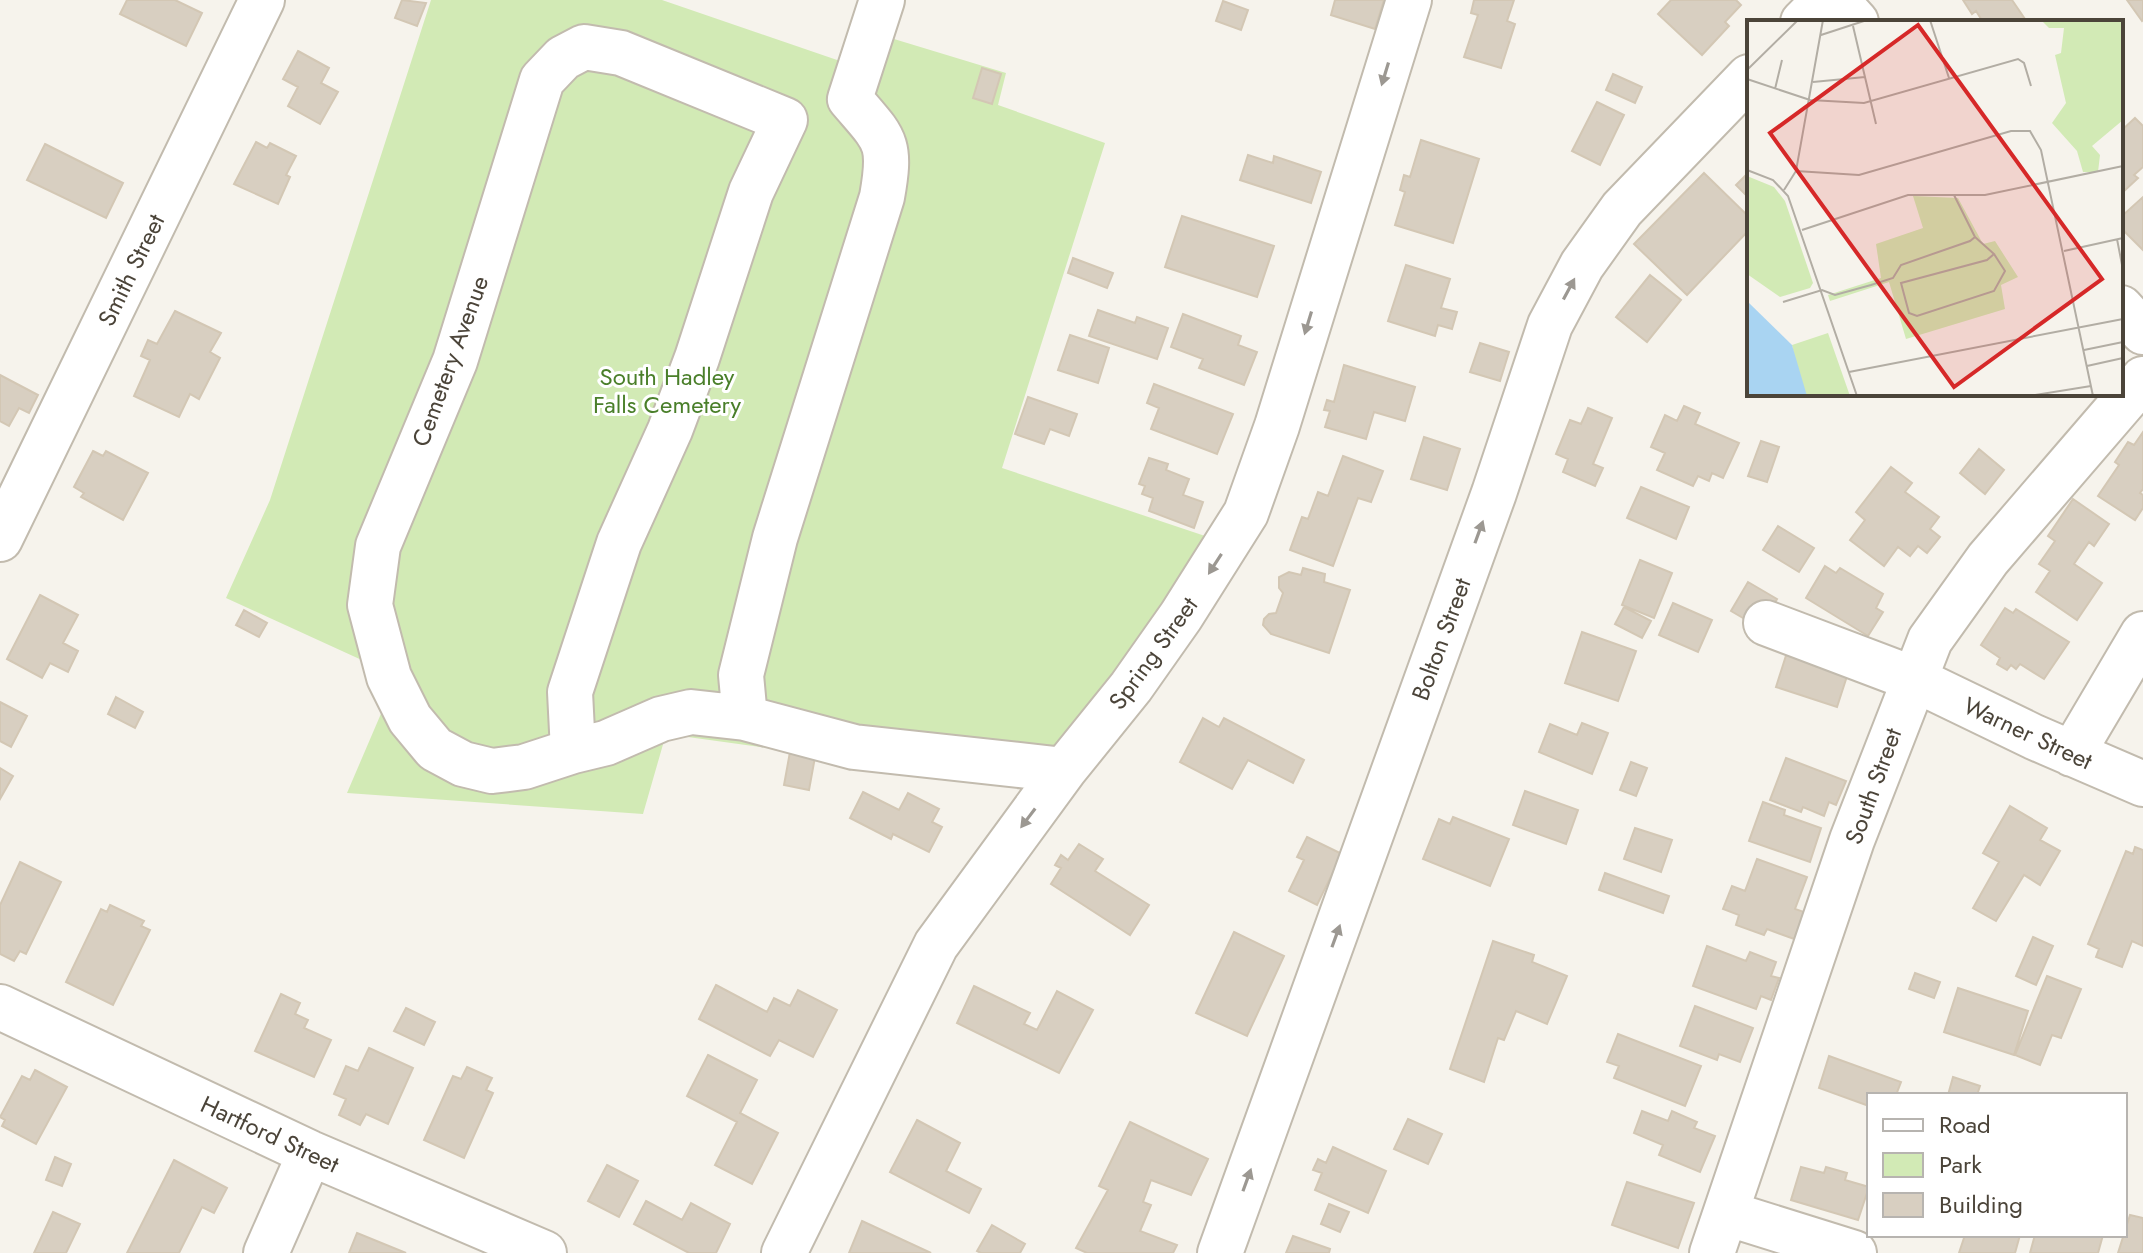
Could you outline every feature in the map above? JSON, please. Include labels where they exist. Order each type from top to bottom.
[{"type":"street","name":"Smith Street","points":[[0,539],[262,0]]},
{"type":"street","points":[[745,718],[741,675],[775,538],[882,197],[888,165],[883,138],[850,99],[882,0]]},
{"type":"street","name":"Spring Street","points":[[784,1253],[936,945],[1064,770],[1131,687],[1181,616],[1246,513],[1277,426],[1409,0]]},
{"type":"street","points":[[1805,20],[1825,0]]},
{"type":"street","points":[[1836,0],[1854,20]]},
{"type":"street","name":"Cemetery Avenue","points":[[850,99],[811,123],[785,120],[621,53],[584,47],[563,58],[542,80],[455,361],[378,546],[370,605],[389,677],[410,719],[435,749],[463,764],[492,771],[524,767],[606,743],[661,719],[691,712],[745,718],[854,747],[1064,770]]},
{"type":"street","name":"Bolton Street","points":[[1220,1253],[1483,521],[1550,325],[1582,265],[1622,209],[1747,79]]},
{"type":"street","points":[[573,751],[570,692],[619,543],[670,430],[751,192],[785,120]]},
{"type":"street","points":[[2123,310],[2143,332]]},
{"type":"street","name":"South Street","points":[[1712,1253],[1852,840],[1930,640],[1988,559],[2143,379]]},
{"type":"street","name":"Warner Street","points":[[1766,623],[1914,679],[2143,784]]},
{"type":"street","points":[[2072,754],[2143,634]]},
{"type":"street","name":"Hartford Street","points":[[0,1007],[310,1153],[544,1253]]},
{"type":"street","points":[[266,1253],[310,1153]]},
{"type":"street","points":[[1726,1213],[1854,1253]]},
{"type":"green space","name":"South Hadley Falls Cemetery","points":[[431,0],[662,0],[840,61],[860,0],[906,0],[894,39],[1006,73],[998,105],[1105,143],[1002,468],[1220,541],[1027,784],[666,734],[643,814],[347,793],[386,702],[377,667],[226,598],[270,500]]},
{"type":"building","points":[[127,0],[175,0],[202,13],[186,46],[120,14]]},
{"type":"building","points":[[402,0],[426,3],[417,26],[395,18]]},
{"type":"building","points":[[1335,0],[1384,0],[1375,29],[1331,15]]},
{"type":"building","points":[[1474,0],[1514,0],[1507,21],[1515,24],[1501,68],[1464,57],[1478,15],[1471,13]]},
{"type":"building","points":[[1671,0],[1736,0],[1741,5],[1725,22],[1729,26],[1702,55],[1658,14]]},
{"type":"building","points":[[1963,0],[2012,0],[2026,20],[1982,20],[1976,11],[1972,14]]},
{"type":"building","points":[[2127,0],[2143,0],[2142,21]]},
{"type":"building","points":[[1223,1],[1248,10],[1241,30],[1216,21]]},
{"type":"building","points":[[298,51],[329,68],[321,83],[338,92],[320,124],[288,106],[298,87],[283,79]]},
{"type":"building","points":[[982,68],[1001,74],[992,104],[973,98]]},
{"type":"building","points":[[1613,74],[1642,87],[1635,103],[1606,90]]},
{"type":"building","points":[[1597,102],[1624,115],[1600,165],[1572,151]]},
{"type":"building","points":[[2135,118],[2143,126],[2143,167],[2134,175],[2138,178],[2123,192],[2123,129]]},
{"type":"building","points":[[1421,140],[1479,159],[1453,243],[1395,225],[1405,192],[1400,190],[1404,175],[1410,177]]},
{"type":"building","points":[[256,142],[267,148],[270,143],[296,156],[286,175],[290,177],[278,204],[234,184]]},
{"type":"building","points":[[45,144],[123,183],[106,218],[27,180]]},
{"type":"building","points":[[1248,155],[1273,163],[1274,156],[1321,172],[1311,203],[1240,180]]},
{"type":"building","points":[[1704,173],[1747,215],[1747,232],[1687,295],[1634,244]]},
{"type":"building","points":[[1747,174],[1747,196],[1736,185]]},
{"type":"building","points":[[2143,197],[2143,250],[2123,230],[2123,215]]},
{"type":"building","points":[[1182,216],[1274,246],[1257,297],[1165,267]]},
{"type":"building","points":[[1073,258],[1113,273],[1107,288],[1068,273]]},
{"type":"building","points":[[1406,265],[1450,279],[1441,308],[1457,312],[1452,329],[1438,325],[1435,336],[1388,321]]},
{"type":"building","points":[[1650,275],[1681,300],[1647,342],[1616,317]]},
{"type":"building","points":[[1098,310],[1135,323],[1137,317],[1168,328],[1157,359],[1089,336]]},
{"type":"building","points":[[175,311],[221,333],[210,352],[220,358],[199,399],[190,394],[179,417],[134,396],[150,360],[141,356],[148,340],[157,344]]},
{"type":"building","points":[[1183,314],[1241,336],[1238,345],[1257,352],[1244,385],[1199,368],[1203,359],[1171,347]]},
{"type":"building","points":[[1070,335],[1109,348],[1098,383],[1058,370]]},
{"type":"building","points":[[1480,343],[1509,352],[1500,381],[1470,372]]},
{"type":"building","points":[[1344,365],[1415,387],[1405,421],[1374,412],[1366,439],[1325,427],[1330,411],[1324,410],[1327,400],[1334,402]]},
{"type":"building","points":[[0,375],[38,395],[29,413],[19,408],[9,426],[0,421]]},
{"type":"building","points":[[1154,384],[1233,414],[1217,454],[1151,429],[1159,408],[1147,403]]},
{"type":"building","points":[[1028,397],[1077,414],[1069,436],[1050,429],[1044,444],[1015,434]]},
{"type":"building","points":[[1684,406],[1700,413],[1695,424],[1739,443],[1723,478],[1712,473],[1709,481],[1698,476],[1693,486],[1657,470],[1665,453],[1651,447],[1665,415],[1677,421]]},
{"type":"building","points":[[1588,408],[1612,418],[1593,464],[1603,468],[1595,486],[1563,472],[1568,459],[1556,454],[1570,420],[1581,424]]},
{"type":"building","points":[[2143,432],[2143,489],[2140,493],[2143,495],[2143,508],[2135,520],[2098,496],[2119,465],[2115,462],[2128,442],[2134,445]]},
{"type":"building","points":[[1424,437],[1460,449],[1447,490],[1411,479]]},
{"type":"building","points":[[1761,441],[1779,447],[1767,482],[1748,476]]},
{"type":"building","points":[[1979,449],[2004,470],[1985,494],[1960,473]]},
{"type":"building","points":[[93,451],[103,456],[106,451],[148,473],[123,520],[81,497],[84,493],[74,487]]},
{"type":"building","points":[[1343,456],[1383,471],[1371,502],[1358,498],[1333,566],[1290,550],[1302,517],[1308,519],[1318,492],[1328,496]]},
{"type":"building","points":[[1149,458],[1168,464],[1166,470],[1189,479],[1183,495],[1203,502],[1194,528],[1149,511],[1153,498],[1142,494],[1145,486],[1139,484]]},
{"type":"building","points":[[1891,467],[1912,483],[1905,492],[1939,517],[1930,529],[1940,537],[1927,553],[1918,546],[1910,556],[1898,547],[1884,566],[1850,540],[1865,520],[1856,512]]},
{"type":"building","points":[[1641,487],[1689,507],[1676,539],[1627,518]]},
{"type":"building","points":[[2073,499],[2109,524],[2094,546],[2089,542],[2074,564],[2102,583],[2077,620],[2036,592],[2050,571],[2039,564],[2055,541],[2048,536]]},
{"type":"building","points":[[1778,526],[1814,548],[1799,572],[1763,550]]},
{"type":"building","points":[[1640,560],[1672,573],[1654,618],[1622,605]]},
{"type":"building","points":[[1825,566],[1836,573],[1840,568],[1883,594],[1876,608],[1883,612],[1868,636],[1806,598]]},
{"type":"building","points":[[1303,568],[1325,574],[1324,582],[1350,590],[1329,653],[1271,634],[1263,625],[1269,614],[1276,613],[1283,593],[1279,588],[1279,577],[1289,572],[1301,575]]},
{"type":"building","points":[[1748,582],[1777,599],[1760,628],[1731,611]]},
{"type":"building","points":[[40,595],[78,615],[63,643],[78,651],[68,672],[50,663],[42,678],[7,659]]},
{"type":"building","points":[[1673,603],[1712,620],[1698,652],[1659,635]]},
{"type":"building","points":[[1624,607],[1651,621],[1642,638],[1615,624]]},
{"type":"building","points":[[2005,608],[2013,613],[2016,609],[2069,642],[2044,679],[2020,664],[2016,669],[2011,665],[2007,670],[1997,664],[2000,658],[1981,645]]},
{"type":"building","points":[[244,610],[267,623],[259,637],[236,625]]},
{"type":"building","points":[[1582,632],[1636,651],[1618,701],[1565,683]]},
{"type":"building","points":[[1789,646],[1850,667],[1837,707],[1776,687]]},
{"type":"building","points":[[116,697],[143,712],[135,728],[108,714]]},
{"type":"building","points":[[0,702],[27,716],[11,747],[0,741]]},
{"type":"building","points":[[1203,718],[1219,727],[1224,718],[1304,760],[1293,783],[1248,760],[1232,789],[1180,762]]},
{"type":"building","points":[[1582,723],[1608,733],[1592,774],[1539,752],[1550,724],[1577,735]]},
{"type":"building","points":[[790,752],[815,757],[809,790],[784,785]]},
{"type":"building","points":[[1786,758],[1846,781],[1836,805],[1829,802],[1824,816],[1803,807],[1801,812],[1770,800]]},
{"type":"building","points":[[1631,762],[1647,768],[1636,796],[1620,790]]},
{"type":"building","points":[[0,768],[13,776],[0,799]]},
{"type":"building","points":[[1525,791],[1578,810],[1566,844],[1513,825]]},
{"type":"building","points":[[863,792],[899,810],[908,793],[939,809],[932,822],[942,827],[929,852],[893,834],[891,839],[850,818]]},
{"type":"building","points":[[1763,802],[1785,810],[1784,815],[1821,828],[1810,862],[1749,841]]},
{"type":"building","points":[[2010,806],[2047,828],[2040,840],[2060,851],[2040,885],[2024,875],[1996,921],[1973,908],[1999,862],[1983,853]]},
{"type":"building","points":[[1453,817],[1509,839],[1490,886],[1423,859],[1439,819],[1450,824]]},
{"type":"building","points":[[1635,828],[1672,840],[1661,872],[1624,859]]},
{"type":"building","points":[[1307,837],[1342,854],[1317,905],[1289,891],[1304,860],[1297,857]]},
{"type":"building","points":[[1079,844],[1103,859],[1095,871],[1149,905],[1130,935],[1051,884],[1061,868],[1055,865],[1061,855],[1068,860]]},
{"type":"building","points":[[2135,847],[2143,850],[2143,946],[2132,941],[2122,967],[2096,957],[2099,949],[2088,944],[2126,851],[2133,854]]},
{"type":"building","points":[[1757,859],[1807,877],[1795,909],[1804,912],[1794,939],[1767,929],[1764,935],[1736,925],[1739,915],[1723,909],[1732,886],[1745,891]]},
{"type":"building","points":[[20,862],[61,882],[26,954],[20,951],[14,961],[0,954],[0,905]]},
{"type":"building","points":[[1605,873],[1669,896],[1663,913],[1599,890]]},
{"type":"building","points":[[110,905],[144,921],[141,926],[150,930],[113,1005],[66,982],[101,909],[107,912]]},
{"type":"building","points":[[1234,932],[1284,956],[1247,1036],[1196,1013]]},
{"type":"building","points":[[2033,937],[2053,946],[2036,985],[2016,976]]},
{"type":"building","points":[[1493,941],[1534,955],[1532,962],[1567,976],[1547,1024],[1516,1011],[1504,1040],[1498,1038],[1484,1082],[1450,1069]]},
{"type":"building","points":[[1707,946],[1746,961],[1750,952],[1776,962],[1771,976],[1779,978],[1771,1000],[1761,996],[1756,1009],[1693,986]]},
{"type":"building","points":[[1915,973],[1940,982],[1934,998],[1909,989]]},
{"type":"building","points":[[2047,976],[2081,989],[2061,1038],[2052,1035],[2040,1065],[2015,1055]]},
{"type":"building","points":[[716,985],[767,1012],[774,998],[790,1006],[798,990],[837,1010],[813,1057],[779,1040],[770,1056],[699,1019]]},
{"type":"building","points":[[974,986],[1030,1013],[1024,1024],[1037,1030],[1057,991],[1093,1010],[1059,1073],[957,1023]]},
{"type":"building","points":[[1958,988],[2028,1011],[2014,1055],[1944,1032]]},
{"type":"building","points":[[281,994],[300,1003],[295,1014],[308,1020],[304,1028],[331,1040],[314,1077],[255,1051]]},
{"type":"building","points":[[1695,1006],[1753,1028],[1740,1062],[1719,1054],[1717,1060],[1680,1046]]},
{"type":"building","points":[[406,1008],[435,1022],[424,1045],[394,1031]]},
{"type":"building","points":[[1618,1034],[1701,1066],[1685,1106],[1614,1078],[1619,1066],[1607,1062]]},
{"type":"building","points":[[369,1048],[413,1068],[388,1124],[366,1114],[360,1125],[339,1115],[346,1099],[334,1094],[346,1066],[358,1071]]},
{"type":"building","points":[[708,1055],[757,1080],[740,1113],[778,1133],[752,1184],[715,1165],[737,1122],[687,1096]]},
{"type":"building","points":[[1829,1056],[1901,1082],[1897,1093],[1867,1093],[1867,1105],[1819,1088]]},
{"type":"building","points":[[467,1067],[492,1078],[486,1090],[493,1093],[464,1158],[424,1140],[453,1076],[461,1079]]},
{"type":"building","points":[[35,1070],[67,1087],[36,1144],[2,1126],[5,1120],[0,1117],[22,1076],[30,1080]]},
{"type":"building","points":[[1953,1077],[1980,1086],[1978,1093],[1949,1093]]},
{"type":"building","points":[[1642,1111],[1668,1121],[1672,1111],[1697,1122],[1694,1128],[1715,1136],[1700,1172],[1659,1155],[1663,1145],[1634,1133]]},
{"type":"building","points":[[1408,1119],[1442,1134],[1428,1164],[1394,1149]]},
{"type":"building","points":[[917,1120],[960,1143],[946,1171],[981,1189],[969,1213],[890,1172]]},
{"type":"building","points":[[1130,1122],[1208,1159],[1191,1195],[1151,1180],[1143,1202],[1151,1205],[1140,1231],[1177,1245],[1173,1253],[1087,1253],[1076,1248],[1108,1190],[1099,1186]]},
{"type":"building","points":[[1333,1147],[1386,1171],[1368,1213],[1315,1190],[1322,1173],[1313,1170],[1318,1159],[1326,1163]]},
{"type":"building","points":[[55,1157],[71,1164],[62,1186],[46,1180]]},
{"type":"building","points":[[174,1160],[227,1188],[214,1213],[202,1207],[179,1253],[127,1253]]},
{"type":"building","points":[[607,1165],[638,1181],[619,1217],[588,1201]]},
{"type":"building","points":[[1801,1167],[1824,1173],[1826,1167],[1847,1173],[1845,1180],[1867,1186],[1858,1220],[1791,1200]]},
{"type":"building","points":[[1627,1182],[1694,1203],[1678,1248],[1612,1225]]},
{"type":"building","points":[[646,1201],[682,1220],[691,1203],[730,1224],[716,1253],[689,1253],[634,1224]]},
{"type":"building","points":[[1329,1204],[1349,1212],[1340,1232],[1321,1224]]},
{"type":"building","points":[[53,1212],[80,1224],[66,1253],[34,1253]]},
{"type":"building","points":[[2130,1215],[2143,1218],[2143,1253],[2118,1253],[2123,1237],[2127,1237]]},
{"type":"building","points":[[862,1221],[931,1253],[849,1253]]},
{"type":"building","points":[[992,1225],[1025,1244],[1020,1253],[977,1251]]},
{"type":"building","points":[[357,1233],[406,1253],[349,1253]]},
{"type":"building","points":[[1293,1236],[1330,1249],[1329,1253],[1286,1253]]},
{"type":"building","points":[[1964,1237],[2019,1237],[2015,1253],[1959,1253]]},
{"type":"building","points":[[2034,1237],[2102,1237],[2098,1253],[2030,1253]]}]
